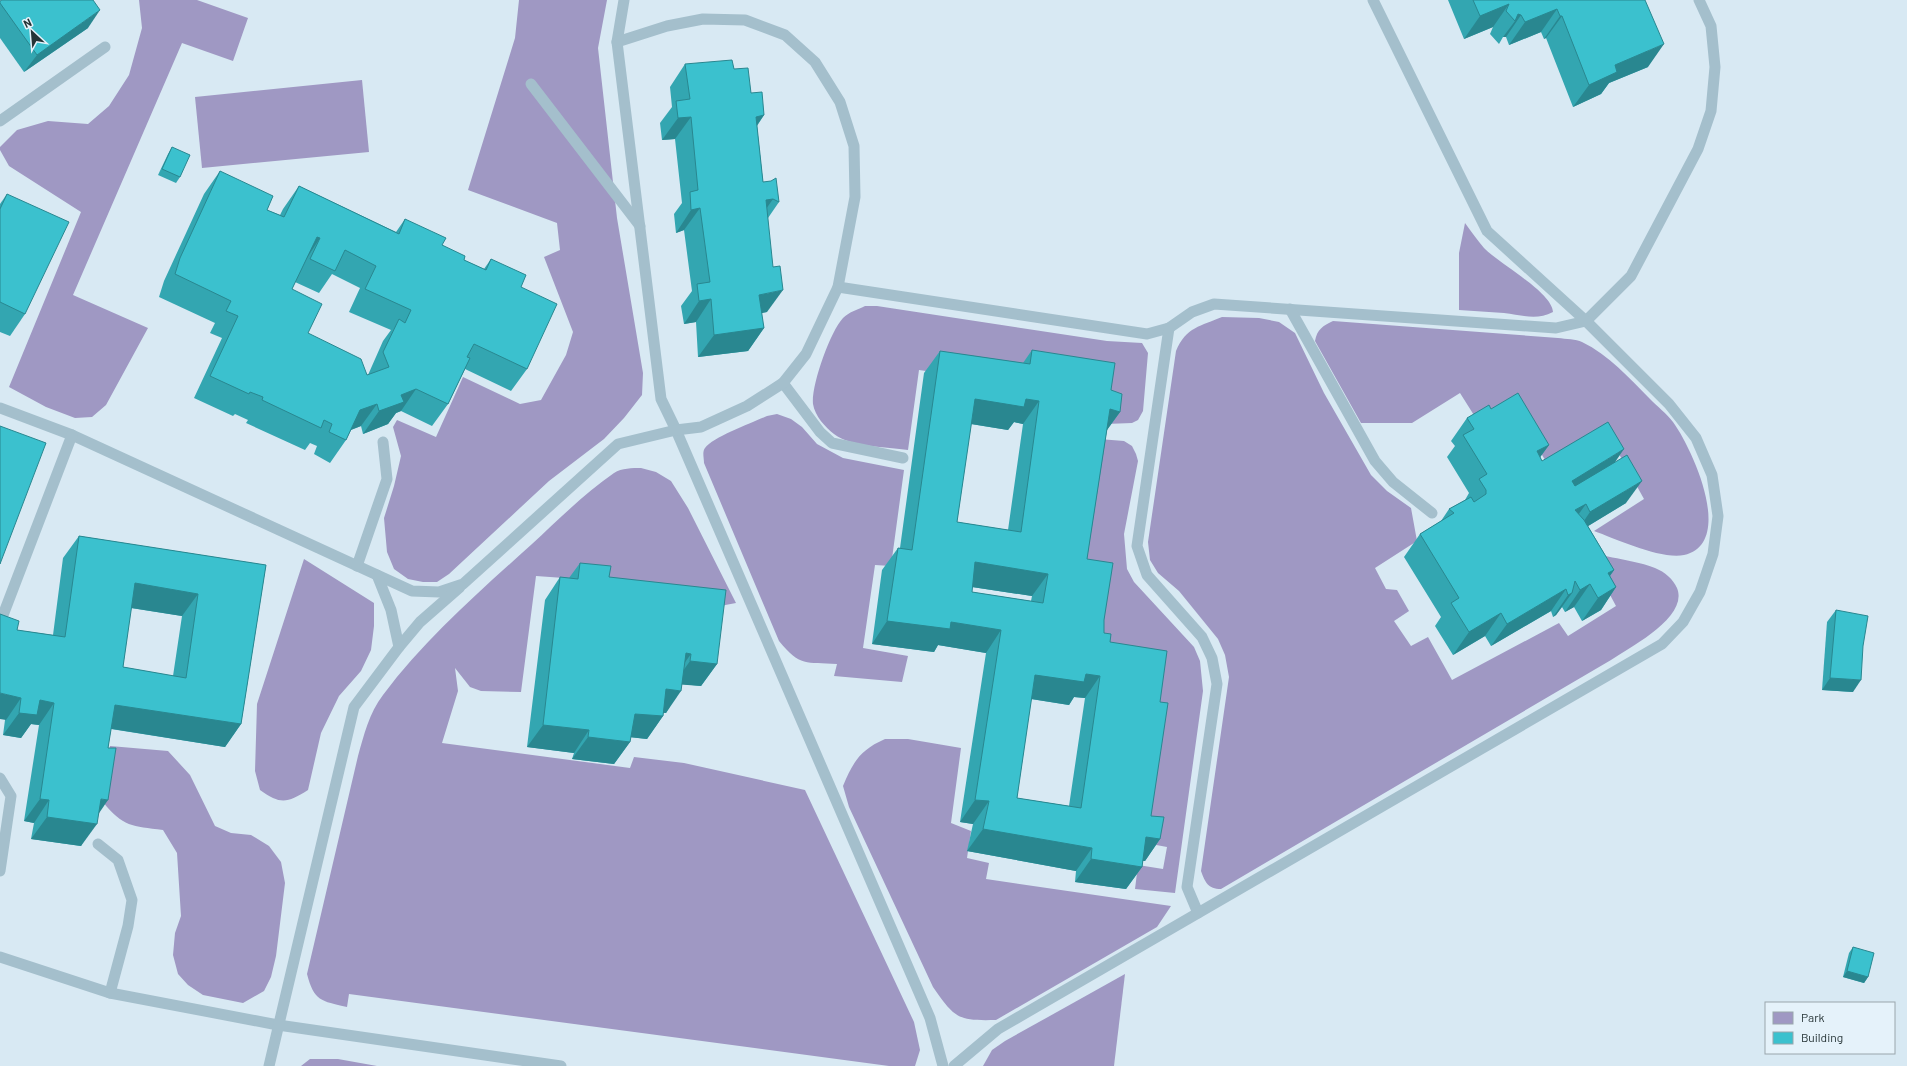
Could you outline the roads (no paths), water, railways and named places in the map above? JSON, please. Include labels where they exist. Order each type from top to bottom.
[{"type":"lane","points":[[624,0],[617,42],[661,399],[676,430],[930,1018],[943,1066]]},
{"type":"lane","points":[[954,1066],[998,1029],[1662,644],[1683,622],[1700,592],[1713,554],[1718,516],[1712,475],[1696,438],[1669,404],[1586,321],[1487,231],[1372,0]]},
{"type":"lane","points":[[838,287],[1148,334],[1169,328],[1192,312],[1214,304],[1556,328],[1586,321],[1631,276],[1698,149],[1711,111],[1715,67],[1711,26],[1699,0]]},
{"type":"lane","points":[[269,1066],[354,707],[399,647],[420,622],[618,444],[676,430],[701,427],[747,406],[783,383],[806,354],[838,287],[855,197],[854,146],[840,102],[815,62],[784,35],[745,20],[703,19],[667,26],[617,42]]},
{"type":"lane","points":[[0,121],[105,47]]},
{"type":"lane","points":[[531,84],[640,226]]},
{"type":"lane","points":[[1290,309],[1375,461],[1393,482],[1432,513]]},
{"type":"lane","points":[[1169,328],[1137,546],[1147,575],[1202,637],[1212,658],[1216,684],[1187,887],[1198,913]]},
{"type":"lane","points":[[783,383],[820,432],[832,443],[903,458]]},
{"type":"lane","points":[[0,408],[72,435],[412,591],[439,592],[463,584]]},
{"type":"lane","points":[[0,623],[72,435]]},
{"type":"lane","points":[[357,566],[387,478],[382,442]]},
{"type":"lane","points":[[377,575],[391,610],[399,647]]},
{"type":"lane","points":[[0,778],[11,796],[0,871]]},
{"type":"lane","points":[[98,844],[118,860],[132,900],[128,926],[110,993]]},
{"type":"lane","points":[[0,957],[110,993],[278,1025],[561,1066]]}]
